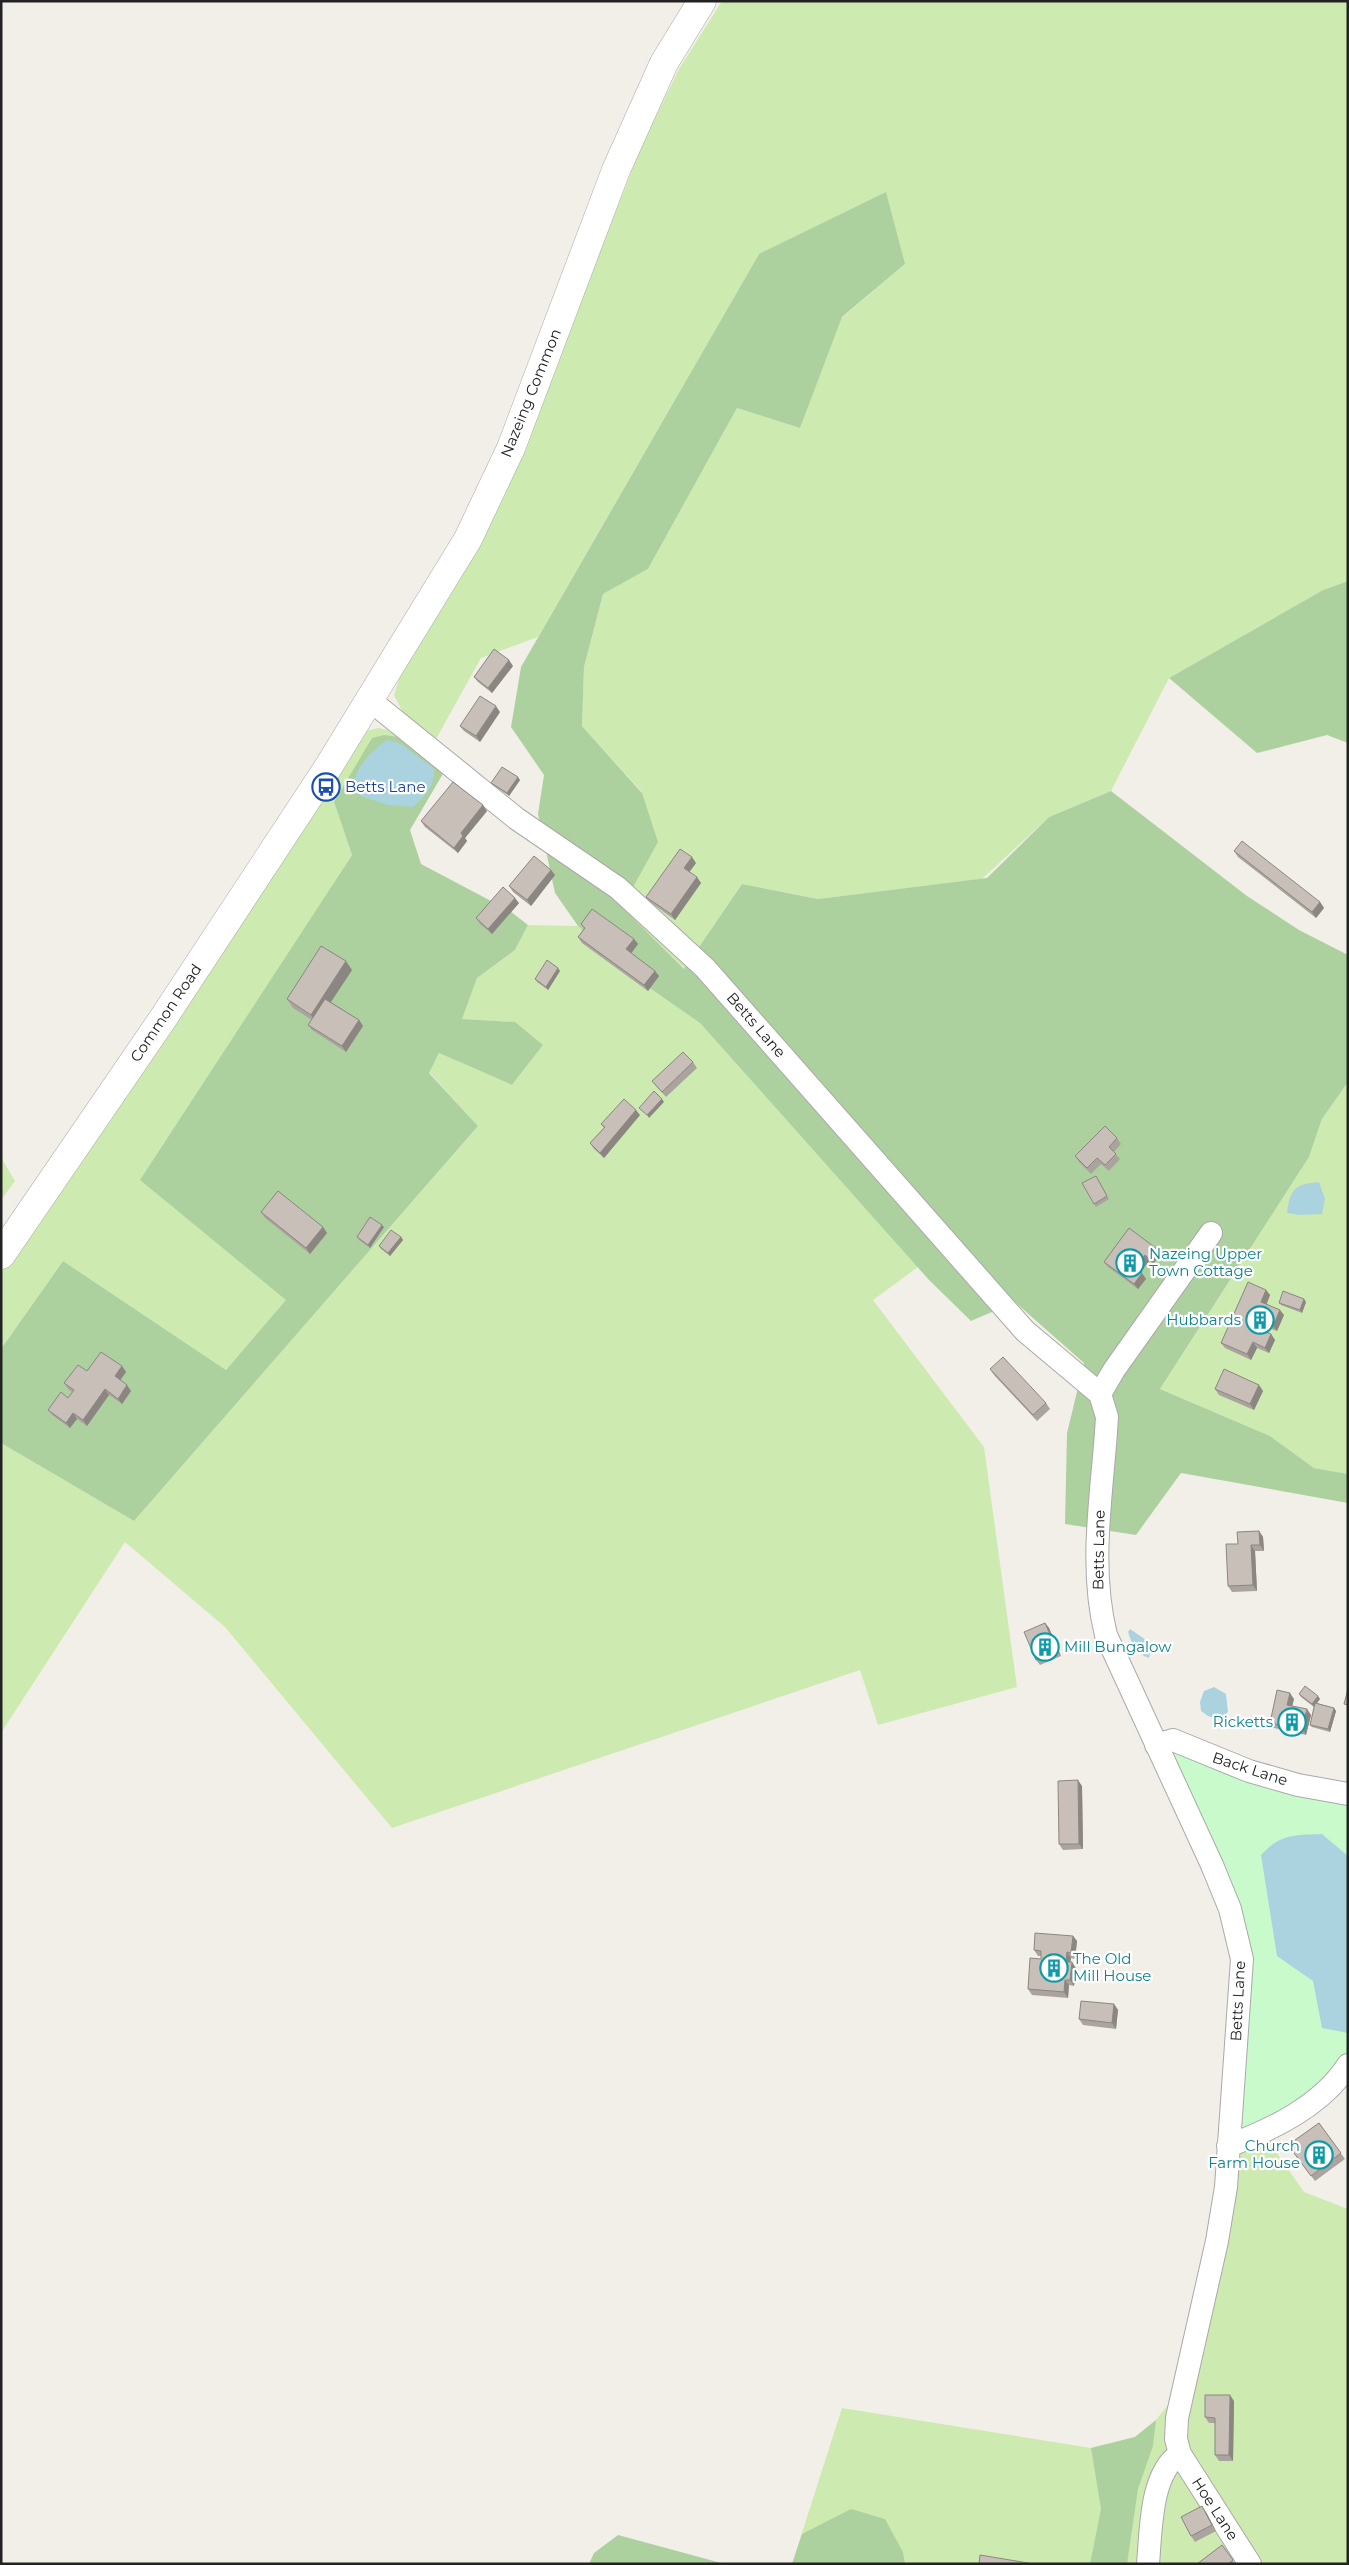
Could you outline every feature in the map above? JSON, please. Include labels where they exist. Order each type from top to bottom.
[{"type":"street","name":"Nazeing Common","points":[[327,769],[441,586],[480,514],[511,448],[541,373],[616,170],[664,63],[702,1]]},
{"type":"street","name":"Betts Lane","points":[[370,701],[517,819],[618,888],[705,968],[1019,1324],[1100,1394],[1107,1417],[1096,1554],[1100,1612],[1115,1658],[1186,1805],[1212,1865],[1230,1909],[1242,1959],[1226,2187],[1218,2240],[1177,2418],[1176,2439],[1180,2454]]},
{"type":"street","name":"Common Road","points":[[1,1255],[164,1017],[327,769]]},
{"type":"street","points":[[1100,1394],[1114,1370],[1211,1232]]},
{"type":"street","name":"Back Lane","points":[[1156,1745],[1173,1740],[1250,1771],[1298,1785],[1348,1794]]},
{"type":"street","points":[[1228,2146],[1268,2130],[1311,2104],[1348,2065]]},
{"type":"street","points":[[1148,2564],[1152,2519],[1162,2473],[1171,2459],[1180,2454]]},
{"type":"street","name":"Hoe Lane","points":[[1180,2454],[1250,2564]]},
{"type":"green space","points":[[722,1],[1348,1],[1348,581],[1323,590],[1169,678],[1111,791],[1049,817],[982,879],[818,899],[742,884],[684,969],[622,907],[642,792],[582,726],[584,667],[603,594],[648,569],[737,408],[800,428],[836,323],[905,264],[759,254],[538,637],[481,658],[436,739],[403,713],[394,695],[401,673],[476,552],[505,491],[642,145],[679,69]]},
{"type":"green space","points":[[886,192],[905,264],[842,317],[800,428],[737,408],[648,569],[603,594],[584,667],[582,726],[642,793],[658,842],[622,907],[684,969],[742,884],[818,899],[987,878],[1049,817],[1111,791],[1247,896],[1299,930],[1348,955],[1348,1082],[1322,1119],[1309,1157],[1160,1389],[1270,1436],[1314,1468],[1348,1474],[1348,1503],[1181,1473],[1136,1535],[1065,1524],[1067,1433],[1084,1363],[1015,1302],[971,1321],[929,1280],[700,1023],[628,973],[578,926],[555,893],[538,814],[544,775],[511,727],[521,667],[759,254]]},
{"type":"green space","points":[[1348,581],[1348,743],[1327,735],[1257,753],[1169,678],[1323,590]]},
{"type":"green space","points":[[379,728],[399,737],[334,802],[352,855],[141,1180],[287,1300],[226,1370],[63,1261],[1,1349],[1,1273],[75,1167],[362,734]]},
{"type":"green space","points":[[384,735],[399,737],[444,772],[410,830],[421,864],[510,911],[528,925],[515,950],[477,978],[462,1019],[515,1022],[543,1045],[512,1085],[439,1053],[429,1073],[478,1126],[134,1521],[1,1443],[1,1349],[63,1261],[226,1370],[286,1300],[140,1180],[352,855],[334,802],[372,738]]},
{"type":"green space","points":[[528,925],[578,926],[628,973],[700,1023],[918,1267],[873,1300],[984,1447],[1017,1687],[878,1725],[860,1670],[392,1828],[225,1627],[125,1542],[1,1733],[1,1443],[134,1521],[478,1126],[429,1072],[439,1053],[512,1085],[543,1045],[514,1022],[461,1019],[477,978],[515,950]]},
{"type":"green space","points":[[1348,1082],[1348,1474],[1314,1468],[1270,1436],[1160,1389],[1309,1157],[1322,1119]]},
{"type":"green space","points":[[1,1157],[15,1181],[1,1200]]},
{"type":"green space","points":[[1148,1724],[1232,1755],[1348,1788],[1348,2074],[1228,2146],[1242,1959]]},
{"type":"green space","points":[[1268,2130],[1274,2149],[1304,2192],[1348,2209],[1348,2564],[792,2564],[842,2408],[1091,2448],[1135,2437],[1156,2420],[1183,2386],[1228,2146]]},
{"type":"green space","points":[[1156,2420],[1153,2446],[1138,2489],[1127,2564],[1090,2564],[1101,2509],[1091,2448],[1135,2437]]},
{"type":"green space","points":[[851,2509],[885,2519],[903,2552],[905,2564],[792,2564],[802,2534]]},
{"type":"green space","points":[[618,2535],[725,2564],[589,2564],[594,2553]]},
{"type":"water","points":[[388,740],[401,744],[434,769],[431,785],[413,807],[388,805],[361,796],[355,786],[357,773],[361,766],[371,753]]},
{"type":"water","points":[[1319,1182],[1325,1199],[1322,1214],[1300,1215],[1287,1213],[1290,1198],[1296,1189],[1305,1184]]},
{"type":"water","points":[[1130,1629],[1152,1644],[1149,1658],[1135,1648],[1128,1632]]},
{"type":"water","points":[[1214,1687],[1226,1694],[1228,1712],[1219,1720],[1201,1711],[1200,1702],[1204,1691]]},
{"type":"water","points":[[1322,1834],[1348,1856],[1348,2033],[1322,2028],[1313,1981],[1277,1956],[1261,1855],[1282,1839]]},
{"type":"building","points":[[494,649],[509,660],[488,688],[474,677]]},
{"type":"building","points":[[480,696],[496,706],[476,736],[460,726]]},
{"type":"building","points":[[502,767],[518,777],[507,793],[491,783]]},
{"type":"building","points":[[453,782],[483,805],[461,833],[463,836],[454,848],[421,821]]},
{"type":"building","points":[[1242,841],[1320,902],[1312,912],[1234,851]]},
{"type":"building","points":[[680,849],[692,857],[684,868],[697,877],[671,914],[646,897]]},
{"type":"building","points":[[534,856],[551,870],[527,900],[509,886]]},
{"type":"building","points":[[503,887],[515,898],[488,929],[476,918]]},
{"type":"building","points":[[592,909],[634,939],[626,949],[655,971],[644,985],[578,937],[585,928],[581,924]]},
{"type":"building","points":[[321,946],[346,961],[311,1015],[287,999]]},
{"type":"building","points":[[547,960],[558,968],[546,987],[535,979]]},
{"type":"building","points":[[325,999],[359,1020],[342,1046],[308,1025]]},
{"type":"building","points":[[683,1052],[693,1062],[662,1092],[652,1081]]},
{"type":"building","points":[[654,1091],[662,1099],[647,1115],[639,1108]]},
{"type":"building","points":[[624,1099],[636,1110],[600,1153],[590,1143],[605,1127],[601,1124]]},
{"type":"building","points":[[1105,1126],[1117,1138],[1109,1147],[1116,1154],[1105,1165],[1097,1158],[1087,1168],[1075,1156]]},
{"type":"building","points":[[1096,1176],[1107,1196],[1094,1204],[1082,1183]]},
{"type":"building","points":[[278,1191],[323,1227],[306,1248],[261,1212]]},
{"type":"building","points":[[370,1217],[382,1225],[368,1245],[357,1237]]},
{"type":"building","name":"Nazeing Upper Town Cottage","points":[[1129,1228],[1157,1249],[1149,1259],[1145,1255],[1135,1268],[1142,1273],[1134,1284],[1104,1262]]},
{"type":"building","points":[[391,1230],[401,1237],[388,1253],[379,1246]]},
{"type":"building","name":"Hubbards","points":[[1248,1282],[1266,1290],[1261,1302],[1280,1310],[1273,1326],[1257,1319],[1254,1327],[1271,1334],[1265,1348],[1253,1342],[1247,1354],[1221,1343]]},
{"type":"building","points":[[1283,1291],[1304,1299],[1300,1310],[1279,1303]]},
{"type":"building","points":[[101,1352],[122,1366],[115,1376],[127,1385],[118,1399],[105,1389],[83,1420],[73,1413],[66,1423],[48,1410],[61,1392],[68,1398],[74,1390],[64,1383],[78,1365],[87,1371]]},
{"type":"building","points":[[1003,1357],[1046,1403],[1033,1415],[990,1369]]},
{"type":"building","points":[[1224,1369],[1259,1385],[1250,1404],[1215,1389]]},
{"type":"building","points":[[1259,1531],[1260,1545],[1251,1545],[1253,1585],[1228,1586],[1226,1544],[1238,1544],[1237,1532]]},
{"type":"building","name":"Mill Bungalow","points":[[1045,1623],[1057,1650],[1036,1660],[1024,1632]]},
{"type":"building","points":[[1305,1686],[1318,1696],[1312,1704],[1299,1694]]},
{"type":"building","points":[[1348,1689],[1348,1705],[1344,1704]]},
{"type":"building","name":"Ricketts","points":[[1277,1690],[1290,1693],[1287,1705],[1307,1709],[1302,1729],[1270,1723]]},
{"type":"building","points":[[1315,1703],[1334,1708],[1328,1729],[1310,1725]]},
{"type":"building","points":[[1078,1780],[1079,1844],[1059,1844],[1058,1781]]},
{"type":"building","name":"The Old Mill House","points":[[1035,1933],[1073,1936],[1071,1953],[1067,1952],[1066,1962],[1072,1962],[1070,1980],[1065,1980],[1064,1992],[1028,1989],[1030,1958],[1041,1959],[1041,1951],[1034,1950]]},
{"type":"building","points":[[1081,2001],[1114,2004],[1112,2023],[1079,2019]]},
{"type":"building","name":"Church Farm House","points":[[1319,2123],[1341,2153],[1311,2176],[1288,2145]]},
{"type":"building","points":[[1205,2395],[1230,2395],[1229,2455],[1215,2455],[1215,2418],[1205,2417]]},
{"type":"building","points":[[1202,2506],[1212,2525],[1191,2536],[1181,2517]]},
{"type":"building","points":[[1222,2545],[1233,2560],[1228,2564],[1197,2564]]},
{"type":"building","points":[[980,2555],[1034,2564],[979,2564]]},
{"type":"place","name":"Betts Lane","points":[[326,787]]},
{"type":"place","name":"Nazeing Upper Town Cottage","points":[[1130,1263]]},
{"type":"place","name":"Hubbards","points":[[1260,1320]]},
{"type":"place","name":"Mill Bungalow","points":[[1045,1647]]},
{"type":"place","name":"Ricketts","points":[[1292,1722]]},
{"type":"place","name":"The Old Mill House","points":[[1054,1968]]},
{"type":"place","name":"Church Farm House","points":[[1319,2155]]}]
